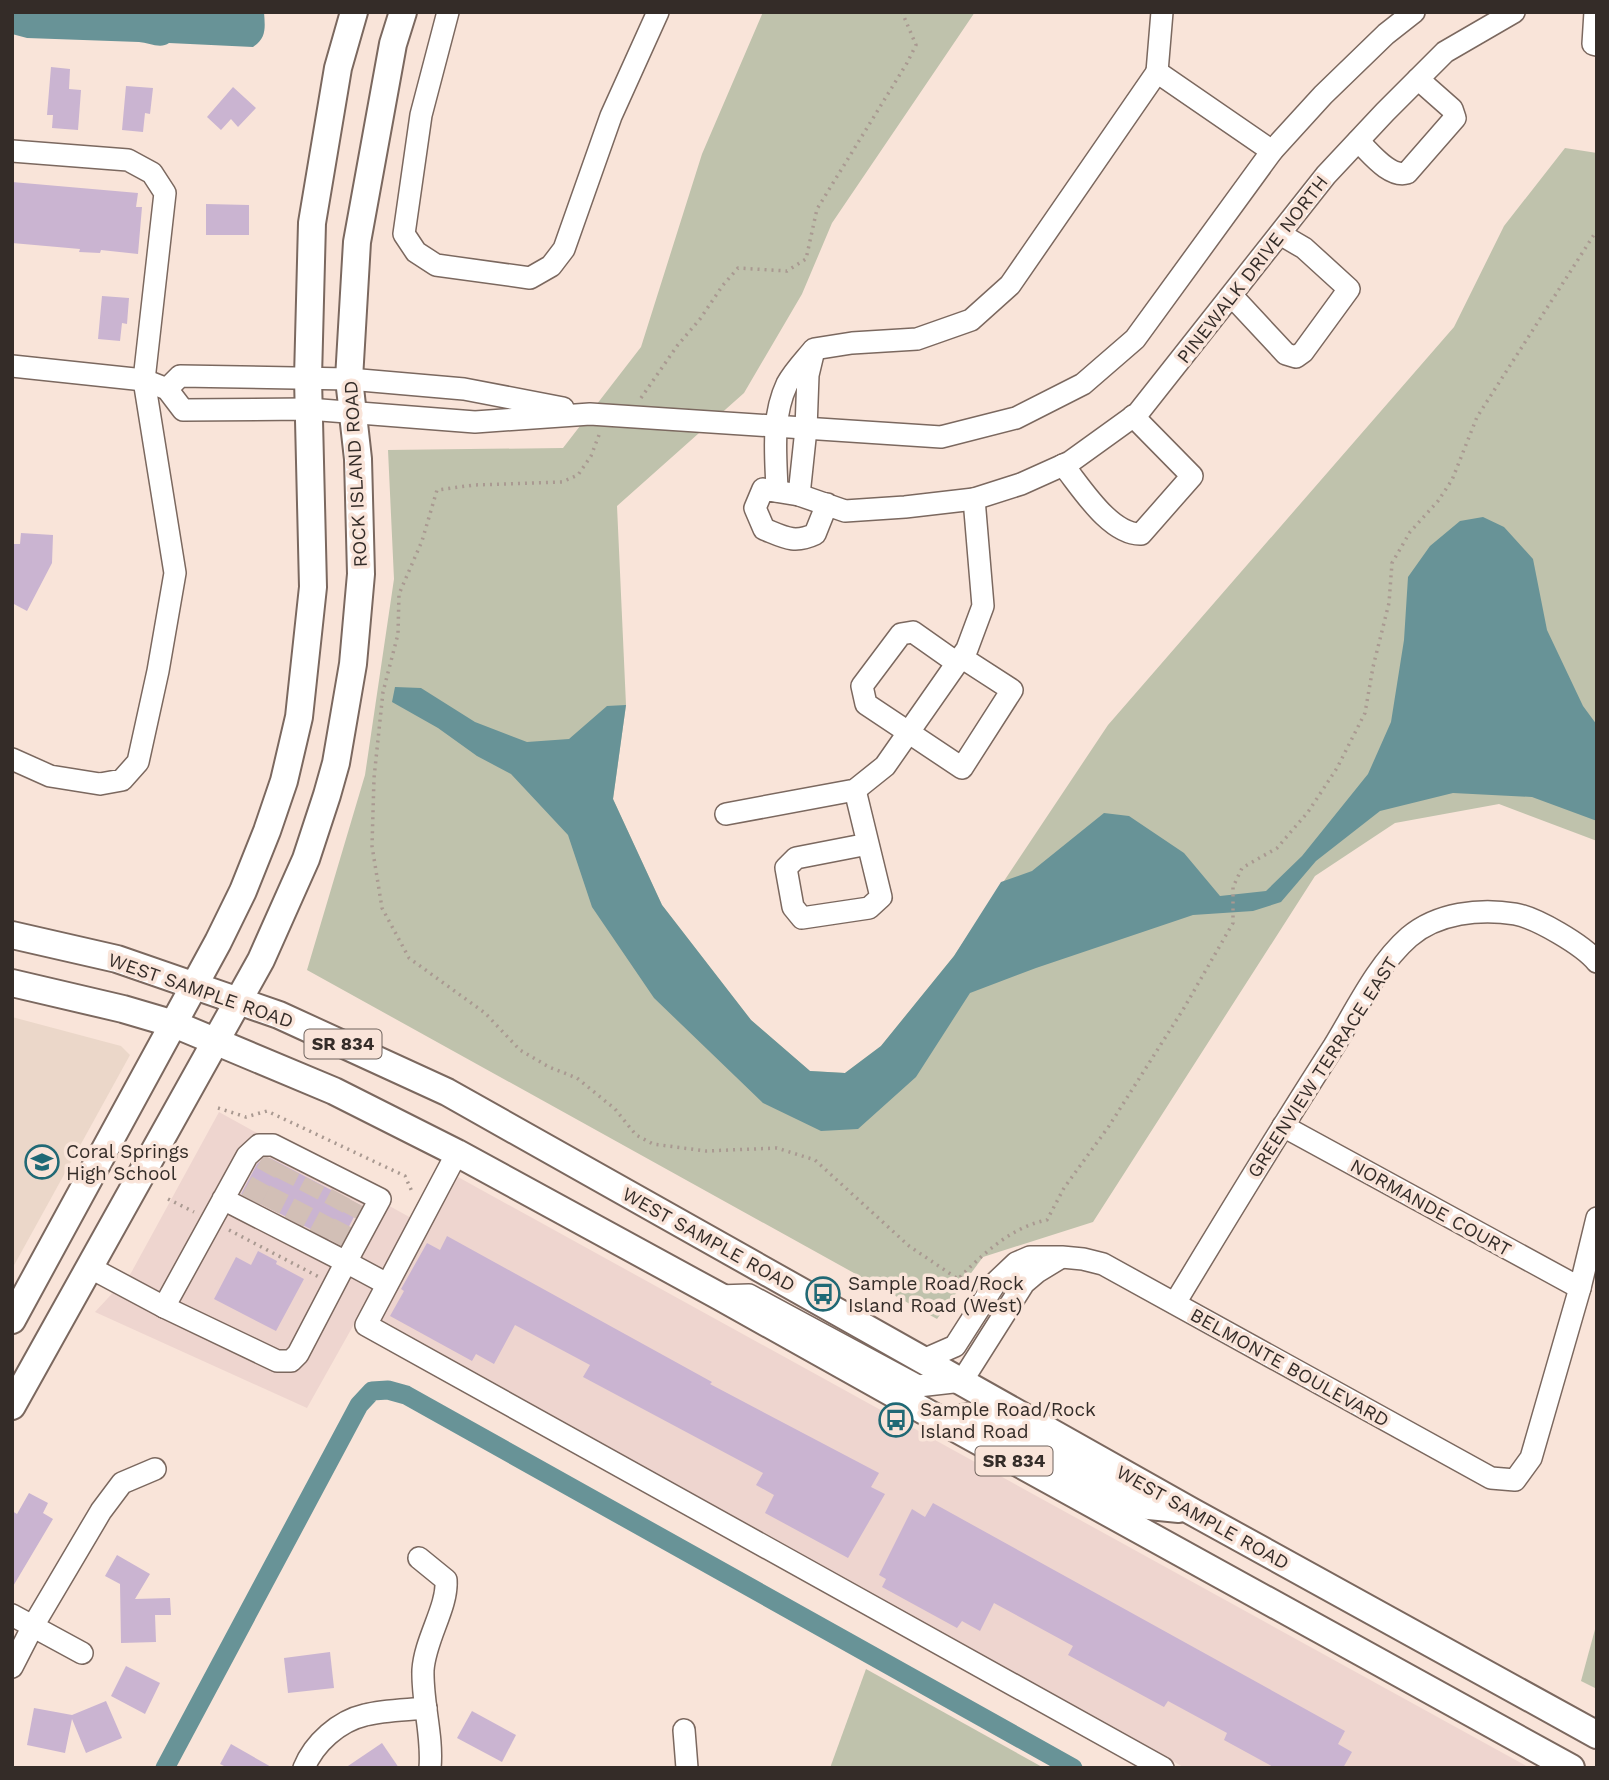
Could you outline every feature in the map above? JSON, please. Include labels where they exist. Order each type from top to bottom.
[{"type":"main road","points":[[12,1320],[195,985],[243,891],[284,781],[299,717],[313,587],[308,409],[312,223],[338,68],[354,12]]},
{"type":"main road","name":"ROCK ISLAND ROAD","points":[[12,1406],[261,960],[306,859],[327,795],[338,752],[356,641],[361,574],[358,459],[349,379],[357,242],[393,44],[403,12]]},
{"type":"main road","name":"WEST SAMPLE ROAD","points":[[12,934],[117,959],[279,1014],[447,1092],[1191,1511],[1597,1735]]},
{"type":"main road","name":"SR 834","points":[[12,983],[112,1006],[174,1024],[334,1091],[457,1153],[719,1296],[1572,1768]]},
{"type":"main road","points":[[942,1421],[981,1415],[1139,1505],[1191,1511]]},
{"type":"main road","points":[[1410,1679],[1449,1674],[1518,1711],[1544,1706]]},
{"type":"street","points":[[448,12],[421,115],[404,234],[416,252],[436,265],[530,278],[551,266],[564,249],[611,116],[658,12]]},
{"type":"street","points":[[827,504],[815,534],[802,541],[785,538],[764,529],[755,508],[763,489],[777,491],[775,427],[788,382],[814,349],[852,343],[917,339],[971,320],[1010,285],[1157,72],[1162,12]]},
{"type":"street","points":[[12,366],[144,380],[167,389],[183,410],[308,409],[475,422],[590,414],[941,437],[1016,418],[1083,384],[1135,339],[1272,151],[1332,87],[1386,34],[1413,12]]},
{"type":"street","name":"PINEWALK DRIVE NORTH","points":[[777,491],[845,510],[905,507],[974,499],[1021,484],[1063,465],[1133,416],[1232,296],[1326,175],[1418,79],[1445,52],[1514,12]]},
{"type":"street","points":[[1595,12],[1593,44],[1597,45]]},
{"type":"street","points":[[1157,72],[1272,151]]},
{"type":"street","points":[[1358,141],[1392,171],[1401,175],[1407,173],[1455,118],[1452,109],[1418,79]]},
{"type":"street","points":[[12,151],[128,160],[152,173],[164,193],[144,380],[175,573],[158,671],[138,762],[122,780],[100,784],[50,776],[12,759]]},
{"type":"street","points":[[1232,296],[1286,354],[1296,357],[1303,352],[1349,289],[1304,248],[1280,234]]},
{"type":"street","points":[[799,495],[808,375],[814,349]]},
{"type":"street","points":[[167,389],[180,376],[349,379],[464,389],[590,414]]},
{"type":"street","points":[[1063,465],[1118,528],[1131,534],[1141,534],[1192,476],[1133,416]]},
{"type":"street","points":[[726,814],[855,790],[885,766],[967,649],[984,606],[974,499]]},
{"type":"street","points":[[913,632],[1012,690],[962,768],[908,733],[866,704],[862,686],[901,634],[913,632]]},
{"type":"street","points":[[855,790],[881,897],[869,908],[802,918],[793,907],[786,868],[796,858],[868,844]]},
{"type":"street","name":"GREENVIEW TERRACE EAST","points":[[1175,1303],[1388,960],[1410,936],[1444,917],[1484,912],[1517,914],[1562,935],[1589,953],[1597,962]]},
{"type":"street","name":"NORMANDE COURT","points":[[1283,1126],[1580,1288]]},
{"type":"street","points":[[164,1307],[247,1156],[259,1145],[273,1145],[285,1158],[318,1176],[351,1192],[380,1199],[329,1248]]},
{"type":"street","points":[[457,1153],[366,1325],[1163,1768]]},
{"type":"street","points":[[223,1199],[258,1210],[292,1227],[387,1284]]},
{"type":"street","points":[[1580,1288],[1597,1219]]},
{"type":"street","points":[[89,1267],[164,1307],[277,1361],[290,1361],[298,1354],[334,1285],[329,1248]]},
{"type":"street","points":[[719,1296],[749,1295],[918,1386],[962,1381],[1024,1283],[1062,1257]]},
{"type":"street","name":"BELMONTE BOULEVARD","points":[[923,1360],[955,1346],[996,1282],[1016,1263],[1030,1258],[1083,1259],[1102,1264],[1175,1303],[1490,1478],[1516,1480],[1531,1458],[1580,1288]]},
{"type":"street","points":[[12,1667],[100,1511],[122,1483],[155,1469]]},
{"type":"street","points":[[419,1558],[446,1580],[447,1594],[437,1615],[423,1670],[432,1748],[430,1768]]},
{"type":"street","points":[[12,1615],[82,1653]]},
{"type":"street","points":[[304,1768],[310,1754],[332,1731],[364,1715],[426,1708]]},
{"type":"street","points":[[684,1730],[687,1768]]},
{"type":"path","points":[[902,12],[916,45],[817,209],[806,259],[787,271],[737,268],[677,346],[643,397],[616,415],[599,435],[591,456],[578,475],[562,482],[474,485],[437,490],[422,541],[399,594],[398,634],[383,692],[374,778],[372,846],[383,908],[409,958],[485,1013],[520,1050],[549,1067],[577,1078],[615,1109],[636,1135],[653,1144],[706,1152],[777,1148],[815,1160],[909,1246],[958,1279],[988,1250],[1030,1223],[1046,1220],[1064,1188],[1109,1126],[1184,1008],[1233,923],[1233,887],[1242,868],[1277,848],[1308,812],[1337,768],[1365,713],[1389,603],[1392,563],[1410,533],[1452,480],[1477,417],[1597,230]]},
{"type":"path","points":[[218,1108],[246,1117],[267,1111],[405,1176],[414,1195]]},
{"type":"path","points":[[168,1199],[334,1285]]},
{"type":"shaded area","name":"Coral Springs High School","points":[[12,1017],[121,1046],[130,1055],[12,1269]]},
{"type":"shaded area","points":[[219,1112],[413,1219],[307,1408],[95,1312],[131,1273]]},
{"type":"shaded area","points":[[458,1177],[1530,1768],[1185,1768],[380,1319]]},
{"type":"green space","points":[[763,12],[975,12],[832,223],[802,294],[744,393],[617,506],[626,705],[613,799],[662,905],[751,1020],[810,1071],[845,1073],[881,1046],[954,956],[1108,725],[1454,327],[1504,226],[1565,148],[1597,153],[1597,841],[1499,804],[1395,823],[1315,876],[1093,1222],[983,1257],[937,1319],[307,970],[365,775],[394,579],[388,450],[563,448],[641,347],[702,154]]},
{"type":"green space","points":[[1597,1622],[1597,1689],[1581,1681]]},
{"type":"green space","points":[[866,1669],[1044,1768],[830,1768]]},
{"type":"water","points":[[12,12],[264,12],[265,27],[261,40],[253,47],[169,43],[159,46],[139,42],[27,38],[12,34]]},
{"type":"water","points":[[1483,517],[1504,527],[1533,559],[1547,630],[1583,706],[1597,725],[1597,821],[1532,797],[1453,793],[1380,811],[1316,861],[1281,902],[1253,911],[1193,915],[970,993],[916,1077],[858,1129],[821,1131],[763,1103],[654,998],[592,907],[568,835],[511,774],[477,756],[438,728],[392,702],[395,687],[421,688],[475,722],[527,742],[569,739],[607,706],[626,705],[613,799],[662,905],[751,1020],[810,1071],[845,1073],[881,1046],[954,956],[1001,882],[1032,871],[1104,813],[1129,816],[1184,853],[1220,896],[1266,891],[1302,856],[1368,774],[1391,722],[1404,640],[1408,577],[1430,546],[1460,521]]},
{"type":"building","points":[[51,67],[70,69],[69,89],[81,90],[78,130],[52,128],[53,115],[47,115]]},
{"type":"building","points":[[126,86],[153,88],[150,114],[145,113],[143,132],[122,130]]},
{"type":"building","points":[[233,87],[256,108],[238,127],[231,119],[221,130],[207,117]]},
{"type":"building","points":[[12,182],[138,193],[136,207],[142,207],[138,254],[101,250],[100,253],[79,252],[80,249],[12,243]]},
{"type":"building","points":[[206,204],[249,205],[249,235],[206,235]]},
{"type":"building","points":[[102,296],[129,298],[127,324],[122,323],[120,341],[98,339]]},
{"type":"building","points":[[21,533],[53,535],[52,563],[27,611],[12,603],[13,544],[20,544]]},
{"type":"building","points":[[264,1158],[270,1158],[360,1205],[340,1244],[241,1194],[257,1164]]},
{"type":"building","points":[[447,1236],[712,1382],[710,1384],[879,1473],[871,1487],[885,1494],[848,1558],[765,1513],[774,1495],[756,1485],[763,1473],[583,1377],[590,1365],[515,1325],[494,1364],[476,1354],[472,1361],[390,1316],[404,1291],[401,1289],[427,1243],[440,1250]]},
{"type":"building","points":[[258,1251],[304,1279],[276,1331],[214,1299],[236,1257],[251,1265]]},
{"type":"building","points":[[29,1493],[48,1503],[43,1513],[53,1519],[12,1588],[12,1511],[17,1514]]},
{"type":"building","points":[[933,1503],[1345,1731],[1338,1744],[1352,1752],[1343,1768],[1275,1768],[1224,1740],[1227,1733],[1168,1701],[1164,1707],[1068,1655],[1073,1646],[994,1603],[980,1631],[962,1621],[957,1628],[882,1587],[886,1579],[879,1575],[912,1509],[925,1517]]},
{"type":"building","points":[[117,1555],[150,1574],[135,1599],[170,1598],[171,1615],[155,1615],[156,1642],[121,1643],[120,1584],[105,1576]]},
{"type":"building","points":[[330,1652],[334,1688],[288,1693],[284,1658]]},
{"type":"building","points":[[126,1666],[160,1683],[145,1714],[111,1696]]},
{"type":"building","points":[[106,1701],[122,1738],[86,1753],[72,1719],[65,1753],[27,1745],[34,1708],[72,1715]]},
{"type":"building","points":[[472,1711],[516,1735],[502,1762],[457,1738]]},
{"type":"building","points":[[382,1743],[399,1768],[345,1768]]},
{"type":"building","points":[[231,1744],[273,1768],[228,1768],[220,1764]]},
{"type":"waterway","points":[[165,1768],[359,1405],[372,1391],[388,1390],[406,1395],[1073,1768]]},
{"type":"tunnel","points":[[251,1200],[273,1160]]},
{"type":"tunnel","points":[[270,1209],[290,1169]]},
{"type":"tunnel","points":[[294,1222],[315,1182]]},
{"type":"tunnel","points":[[319,1235],[341,1194]]},
{"type":"tunnel","points":[[334,1242],[355,1202]]},
{"type":"place","name":"Coral Springs High School","points":[[42,1162]]},
{"type":"place","name":"Sample Road/Rock Island Road (West)","points":[[823,1294]]},
{"type":"place","name":"Sample Road/Rock Island Road","points":[[896,1420]]}]
